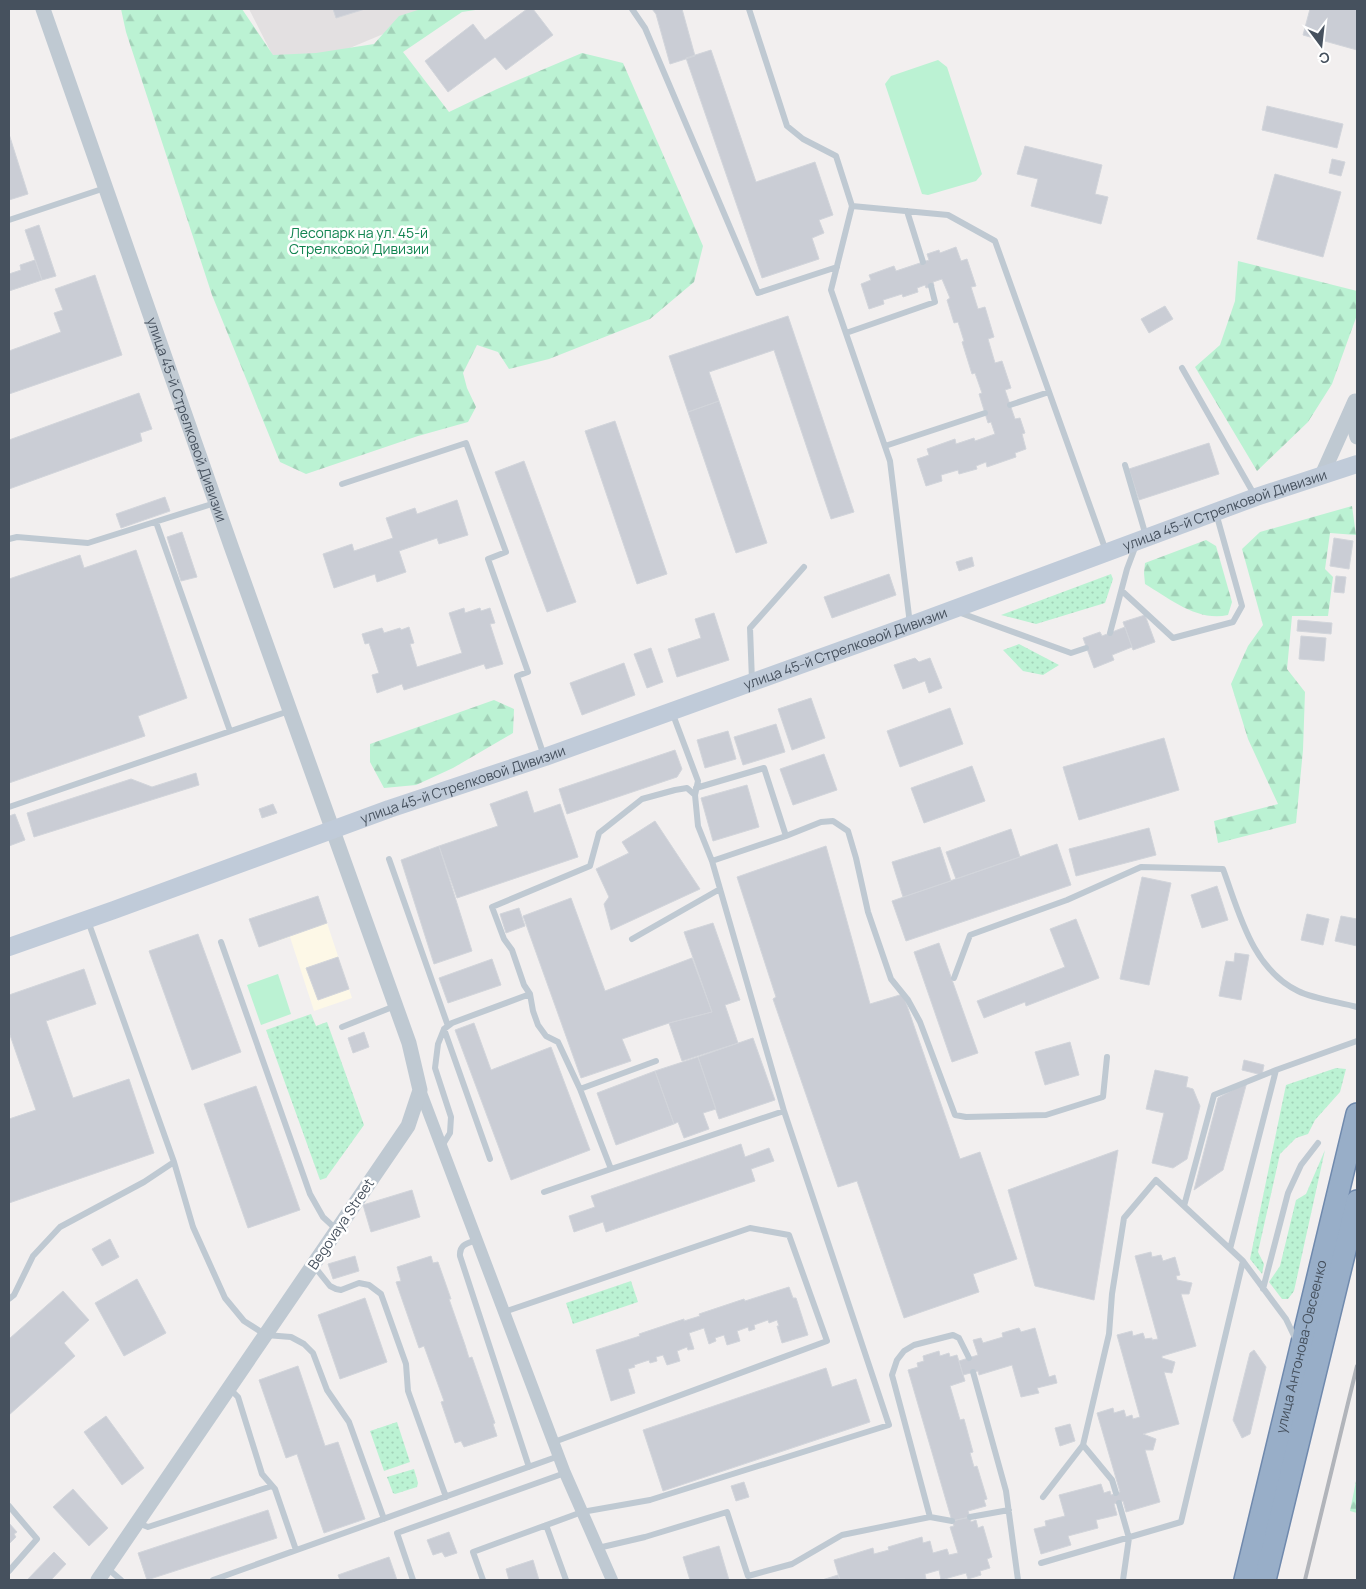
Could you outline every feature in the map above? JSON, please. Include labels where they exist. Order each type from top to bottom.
[{"type":"highway","name":"улица Антонова-Овсеенко","points":[[1245,1580],[1357,1114]]},
{"type":"highway","name":"улица Антонова-Овсеенко","points":[[1265,1580],[1357,1201]]},
{"type":"main road","name":"улица 45-й Стрелковой Дивизии","points":[[9,947],[389,809],[545,757],[952,610],[1256,497],[1357,464]]},
{"type":"street","name":"улица 45-й Стрелковой Дивизии","points":[[44,9],[332,830]]},
{"type":"street","points":[[1356,396],[1352,424],[1357,437]]},
{"type":"street","points":[[1322,475],[1356,396]]},
{"type":"street","points":[[332,830],[412,1051],[420,1090],[559,1456],[612,1580]]},
{"type":"street","name":"Begovaya Street","points":[[98,1580],[408,1126],[420,1090]]},
{"type":"lane","points":[[632,9],[645,28],[758,293],[837,266]]},
{"type":"lane","points":[[749,9],[786,126],[803,139],[836,156],[852,206],[831,290],[890,461],[910,625]]},
{"type":"lane","points":[[9,220],[106,188]]},
{"type":"lane","points":[[852,206],[948,215],[995,241],[1106,552]]},
{"type":"lane","points":[[907,211],[923,262]]},
{"type":"lane","points":[[846,333],[935,302],[931,286]]},
{"type":"lane","points":[[1182,368],[1256,497]]},
{"type":"lane","points":[[1010,404],[1049,392]]},
{"type":"lane","points":[[885,446],[985,413]]},
{"type":"lane","points":[[342,484],[466,443],[506,552],[488,558],[528,672],[517,676],[545,757]]},
{"type":"lane","points":[[1110,633],[1127,569],[1142,539],[1125,465]]},
{"type":"lane","points":[[9,539],[17,537],[88,543],[216,503]]},
{"type":"lane","points":[[1122,591],[1173,638],[1234,622],[1242,606],[1215,512]]},
{"type":"lane","points":[[156,522],[230,731]]},
{"type":"lane","points":[[752,682],[750,628],[804,567]]},
{"type":"lane","points":[[952,610],[1071,653],[1086,648]]},
{"type":"lane","points":[[9,807],[290,711]]},
{"type":"lane","points":[[483,1580],[473,1552],[582,1512],[650,1500],[889,1425],[784,1111],[712,861],[698,826],[696,792],[698,781],[672,711]]},
{"type":"lane","points":[[611,1169],[580,1089],[558,1042],[546,1036],[538,1025],[530,994],[524,985],[512,950],[504,939],[492,907],[590,866],[599,833],[642,799],[687,788],[696,792],[764,768],[786,836]]},
{"type":"lane","points":[[712,861],[821,822],[833,821],[848,831],[868,912],[891,979],[908,1000],[920,1022],[955,1115],[966,1117],[1046,1115],[1103,1097],[1107,1057]]},
{"type":"lane","points":[[389,859],[490,1159]]},
{"type":"lane","points":[[954,978],[970,934],[1067,900],[1141,867],[1223,869],[1248,934],[1264,963],[1282,982],[1300,992],[1357,1007]]},
{"type":"lane","points":[[632,939],[720,889]]},
{"type":"lane","points":[[88,919],[174,1162],[193,1227],[225,1298],[244,1321],[266,1335],[298,1340],[313,1353],[327,1390],[349,1422],[384,1519]]},
{"type":"lane","points":[[221,942],[310,1194],[323,1218],[337,1230]]},
{"type":"lane","points":[[442,1146],[450,1134],[451,1117],[435,1068],[438,1044],[446,1028],[452,1023],[530,994]]},
{"type":"lane","points":[[342,1026],[396,1005]]},
{"type":"lane","points":[[1184,1206],[1214,1095],[1357,1041]]},
{"type":"lane","points":[[580,1089],[656,1060]]},
{"type":"lane","points":[[1230,1249],[1276,1070]]},
{"type":"lane","points":[[544,1192],[784,1111]]},
{"type":"lane","points":[[1263,1289],[1288,1193],[1301,1165],[1318,1143]]},
{"type":"lane","points":[[9,1299],[14,1295],[33,1256],[60,1227],[144,1182],[174,1162]]},
{"type":"lane","points":[[1043,1497],[1083,1445],[1109,1334],[1112,1294],[1124,1218],[1156,1180],[1243,1261],[1286,1319],[1300,1349]]},
{"type":"lane","points":[[504,1312],[750,1228],[789,1235],[827,1341],[554,1442]]},
{"type":"lane","points":[[477,1240],[464,1245],[460,1250],[460,1256],[529,1467]]},
{"type":"lane","points":[[1041,1563],[1181,1522],[1243,1261]]},
{"type":"lane","points":[[313,1265],[330,1286],[336,1289],[341,1290],[359,1283],[369,1285],[381,1294],[406,1364],[408,1391],[446,1497]]},
{"type":"lane","points":[[930,1517],[892,1375],[896,1360],[904,1351],[914,1346],[953,1335],[959,1338],[969,1358]]},
{"type":"lane","points":[[973,1372],[1006,1491],[1018,1580]]},
{"type":"lane","points":[[230,1388],[238,1397],[262,1474],[275,1489],[296,1550]]},
{"type":"lane","points":[[1083,1445],[1112,1480],[1116,1493]]},
{"type":"lane","points":[[213,1580],[559,1456]]},
{"type":"lane","points":[[413,1580],[397,1532],[566,1473]]},
{"type":"lane","points":[[138,1523],[148,1527],[272,1486]]},
{"type":"lane","points":[[1119,1502],[1129,1538],[1123,1580]]},
{"type":"lane","points":[[9,1506],[37,1539],[9,1571]]},
{"type":"lane","points":[[970,1517],[1009,1510]]},
{"type":"lane","points":[[598,1548],[728,1512],[748,1576],[792,1564],[842,1534],[930,1517],[952,1521]]},
{"type":"lane","points":[[546,1525],[566,1580]]},
{"type":"lane","points":[[107,1567],[121,1580]]},
{"type":"shaded area","points":[[249,9],[443,9],[283,76]]},
{"type":"shaded area","points":[[318,896],[352,998],[314,1011],[290,937],[259,947],[249,919]]},
{"type":"green space","name":"Лесопарк на ул. 45-й Стрелковой Дивизии","points":[[121,9],[242,9],[273,55],[316,53],[374,44],[399,16],[421,9],[482,9],[462,12],[403,52],[449,112],[497,89],[582,53],[623,63],[703,246],[694,282],[650,319],[549,359],[509,369],[498,352],[477,345],[463,373],[467,388],[476,407],[468,422],[418,436],[306,474],[280,462],[212,295],[126,32]]},
{"type":"green space","points":[[938,60],[947,67],[982,174],[976,181],[928,195],[922,194],[885,84],[891,76]]},
{"type":"green space","points":[[1238,261],[1357,291],[1357,315],[1332,384],[1308,422],[1257,471],[1195,367],[1220,345],[1235,301]]},
{"type":"green space","points":[[1352,506],[1356,535],[1330,533],[1325,569],[1333,577],[1328,616],[1292,616],[1287,669],[1305,692],[1303,750],[1296,823],[1218,843],[1214,821],[1278,804],[1248,739],[1231,684],[1248,646],[1263,625],[1242,549],[1260,532]]},
{"type":"green space","points":[[1206,540],[1216,546],[1232,602],[1228,615],[1206,615],[1195,612],[1174,602],[1145,584],[1145,563]]},
{"type":"green space","points":[[1111,574],[1113,579],[1105,603],[1036,624],[1001,615]]},
{"type":"green space","points":[[1019,644],[1059,665],[1043,675],[1023,671],[1003,650]]},
{"type":"green space","points":[[494,700],[514,709],[513,733],[453,768],[416,785],[384,788],[370,762],[370,744]]},
{"type":"green space","points":[[278,974],[291,1014],[261,1025],[247,985]]},
{"type":"green space","points":[[311,1014],[316,1026],[327,1022],[364,1125],[326,1178],[320,1180],[266,1030]]},
{"type":"green space","points":[[1336,1068],[1346,1069],[1340,1092],[1315,1120],[1308,1134],[1296,1138],[1280,1154],[1258,1252],[1264,1264],[1262,1274],[1250,1259],[1286,1085]]},
{"type":"green space","points":[[1325,1150],[1294,1291],[1288,1299],[1282,1299],[1269,1282],[1280,1266],[1296,1200],[1306,1194]]},
{"type":"green space","points":[[631,1281],[638,1302],[573,1324],[566,1303]]},
{"type":"green space","points":[[397,1422],[410,1462],[384,1471],[370,1431]]},
{"type":"green space","points":[[414,1469],[418,1483],[417,1487],[393,1493],[387,1477]]},
{"type":"green space","points":[[1357,1476],[1357,1513],[1350,1511]]},
{"type":"building","points":[[333,9],[365,9],[336,18]]},
{"type":"building","points":[[527,9],[533,9],[553,35],[506,70],[495,57],[448,92],[425,61],[473,24],[485,40]]},
{"type":"building","points":[[652,9],[682,9],[695,56],[670,64],[656,14]]},
{"type":"building","points":[[1310,9],[1357,9],[1357,50],[1303,35]]},
{"type":"building","points":[[711,50],[756,182],[815,162],[833,215],[819,220],[824,233],[812,238],[819,259],[762,278],[686,58]]},
{"type":"building","points":[[1267,106],[1343,124],[1337,148],[1262,130]]},
{"type":"building","points":[[9,134],[28,194],[9,200]]},
{"type":"building","points":[[1025,146],[1102,165],[1095,194],[1108,197],[1101,224],[1031,206],[1038,179],[1017,174]]},
{"type":"building","points":[[1332,159],[1345,162],[1341,176],[1329,173]]},
{"type":"building","points":[[1275,174],[1341,192],[1323,257],[1257,239]]},
{"type":"building","points":[[39,225],[56,276],[42,280],[25,230]]},
{"type":"building","points":[[956,247],[961,261],[967,259],[976,286],[971,287],[978,309],[985,307],[994,337],[988,339],[995,363],[1002,361],[1011,388],[1005,390],[1015,419],[1020,418],[1025,433],[1022,434],[1026,449],[1015,453],[1016,457],[987,467],[986,462],[976,466],[977,469],[959,474],[958,470],[941,475],[942,481],[926,486],[917,459],[929,455],[927,449],[955,439],[956,444],[974,438],[975,441],[995,434],[991,422],[988,423],[979,394],[982,393],[975,373],[972,374],[958,322],[954,323],[947,300],[950,298],[942,279],[933,282],[934,286],[926,288],[925,285],[917,288],[918,292],[903,297],[902,294],[883,300],[884,304],[869,309],[861,284],[871,280],[869,275],[894,266],[896,271],[929,260],[927,254],[939,250],[940,253]]},
{"type":"building","points":[[35,260],[42,280],[9,291],[9,274],[21,270],[20,265]]},
{"type":"building","points":[[95,275],[122,355],[9,394],[9,351],[61,332],[54,313],[63,310],[55,289]]},
{"type":"building","points":[[1165,306],[1173,319],[1149,333],[1141,319]]},
{"type":"building","points":[[788,316],[854,512],[831,519],[774,350],[709,372],[719,401],[688,412],[669,356]]},
{"type":"building","points":[[139,393],[152,429],[140,433],[142,441],[9,489],[9,440]]},
{"type":"building","points":[[719,401],[767,543],[736,553],[688,412]]},
{"type":"building","points":[[615,421],[667,574],[637,584],[585,431]]},
{"type":"building","points":[[1209,443],[1219,474],[1139,500],[1129,469]]},
{"type":"building","points":[[524,461],[576,602],[547,612],[495,472]]},
{"type":"building","points":[[165,497],[170,511],[121,528],[116,514]]},
{"type":"building","points":[[457,500],[468,535],[439,544],[437,538],[399,551],[406,572],[377,582],[375,574],[334,588],[323,554],[352,544],[354,551],[393,538],[386,518],[415,508],[417,514]]},
{"type":"building","points":[[182,532],[197,577],[181,581],[167,537]]},
{"type":"building","points":[[1334,538],[1353,541],[1349,569],[1330,566]]},
{"type":"building","points":[[136,550],[187,698],[138,716],[145,736],[9,783],[9,579],[80,555],[84,568]]},
{"type":"building","points":[[972,557],[974,566],[959,571],[956,562]]},
{"type":"building","points":[[889,574],[896,595],[832,618],[824,597]]},
{"type":"building","points":[[1336,576],[1346,577],[1344,593],[1334,592]]},
{"type":"building","points":[[464,608],[465,613],[480,608],[481,611],[490,608],[495,623],[490,624],[503,664],[486,669],[484,664],[404,690],[402,684],[377,693],[372,675],[379,673],[369,643],[365,644],[362,634],[382,628],[384,633],[409,627],[414,643],[410,644],[417,667],[462,653],[449,613]]},
{"type":"building","points":[[714,613],[729,660],[677,677],[668,649],[701,638],[695,619]]},
{"type":"building","points":[[1145,615],[1155,642],[1133,650],[1123,622]]},
{"type":"building","points":[[1298,620],[1332,623],[1331,634],[1297,631]]},
{"type":"building","points":[[1125,627],[1132,647],[1112,655],[1114,660],[1094,668],[1083,638],[1100,632],[1102,636]]},
{"type":"building","points":[[1301,636],[1326,638],[1324,661],[1299,659]]},
{"type":"building","points":[[651,648],[663,682],[647,688],[634,654]]},
{"type":"building","points":[[915,658],[919,662],[930,658],[942,688],[929,693],[925,681],[903,689],[894,665]]},
{"type":"building","points":[[624,663],[635,695],[582,715],[570,683]]},
{"type":"building","points":[[811,698],[825,738],[792,750],[778,709]]},
{"type":"building","points":[[950,708],[963,744],[900,767],[887,731]]},
{"type":"building","points":[[776,724],[785,752],[743,765],[734,737]]},
{"type":"building","points":[[728,731],[736,759],[705,768],[697,740]]},
{"type":"building","points":[[1164,738],[1179,790],[1079,820],[1063,767]]},
{"type":"building","points":[[675,750],[682,769],[677,777],[567,814],[559,789]]},
{"type":"building","points":[[824,754],[837,790],[793,805],[780,769]]},
{"type":"building","points":[[972,766],[985,801],[924,823],[911,788]]},
{"type":"building","points":[[196,773],[199,785],[34,837],[27,813],[131,779],[152,787]]},
{"type":"building","points":[[747,785],[759,827],[713,841],[701,798]]},
{"type":"building","points":[[527,791],[534,813],[560,804],[578,857],[457,898],[439,846],[498,826],[490,804]]},
{"type":"building","points":[[273,804],[277,813],[262,818],[259,809]]},
{"type":"building","points":[[15,814],[25,840],[9,846],[9,816]]},
{"type":"building","points":[[655,821],[700,889],[611,930],[604,904],[609,897],[596,869],[629,853],[622,842]]},
{"type":"building","points":[[1149,828],[1156,855],[1076,876],[1069,849]]},
{"type":"building","points":[[1011,829],[1020,857],[956,879],[946,852]]},
{"type":"building","points":[[1057,844],[1071,885],[906,941],[892,901]]},
{"type":"building","points":[[439,846],[472,951],[434,964],[401,860]]},
{"type":"building","points":[[826,846],[870,1004],[903,994],[960,1159],[980,1152],[1017,1259],[973,1274],[979,1292],[904,1318],[857,1181],[838,1187],[773,999],[776,997],[737,877]]},
{"type":"building","points":[[940,847],[951,881],[903,897],[892,862]]},
{"type":"building","points":[[1142,877],[1171,883],[1149,985],[1120,979]]},
{"type":"building","points":[[1217,886],[1228,920],[1202,928],[1191,895]]},
{"type":"building","points":[[318,896],[327,923],[259,947],[249,919]]},
{"type":"building","points":[[571,898],[605,991],[692,958],[712,1012],[669,1023],[622,1039],[631,1061],[581,1078],[523,916]]},
{"type":"building","points":[[519,908],[525,926],[506,933],[500,914]]},
{"type":"building","points":[[1307,914],[1329,919],[1323,945],[1301,940]]},
{"type":"building","points":[[1341,916],[1357,919],[1357,946],[1335,941]]},
{"type":"building","points":[[1076,919],[1099,978],[1026,1006],[1025,1002],[984,1018],[977,1001],[1065,967],[1050,929]]},
{"type":"building","points":[[713,923],[740,1000],[725,1005],[738,1043],[682,1061],[669,1023],[712,1012],[684,932]]},
{"type":"building","points":[[198,934],[241,1052],[192,1070],[149,951]]},
{"type":"building","points":[[939,943],[978,1053],[952,1062],[914,952]]},
{"type":"building","points":[[1235,953],[1249,955],[1241,1000],[1219,996],[1226,961],[1234,962]]},
{"type":"building","points":[[338,957],[349,989],[318,1000],[306,968]]},
{"type":"building","points":[[492,959],[501,985],[448,1003],[439,978]]},
{"type":"building","points":[[84,969],[96,1004],[46,1021],[73,1098],[129,1079],[154,1153],[9,1203],[9,1119],[36,1110],[9,1035],[9,995]]},
{"type":"building","points":[[474,1023],[491,1070],[551,1047],[590,1150],[511,1180],[455,1030]]},
{"type":"building","points":[[364,1032],[369,1047],[353,1053],[348,1038]]},
{"type":"building","points":[[753,1038],[775,1100],[719,1119],[698,1057]]},
{"type":"building","points":[[1070,1042],[1079,1075],[1045,1085],[1035,1052]]},
{"type":"building","points":[[698,1057],[716,1109],[703,1113],[709,1129],[684,1138],[678,1122],[674,1124],[655,1071]]},
{"type":"building","points":[[1244,1060],[1264,1065],[1262,1075],[1242,1070]]},
{"type":"building","points":[[1155,1070],[1188,1077],[1186,1087],[1193,1089],[1200,1106],[1187,1159],[1173,1168],[1152,1163],[1164,1113],[1146,1109]]},
{"type":"building","points":[[655,1071],[674,1124],[616,1145],[597,1093]]},
{"type":"building","points":[[1247,1082],[1223,1170],[1194,1190],[1218,1098]]},
{"type":"building","points":[[256,1086],[300,1210],[248,1228],[204,1104]]},
{"type":"building","points":[[741,1144],[745,1157],[769,1148],[774,1161],[751,1169],[755,1181],[606,1232],[603,1222],[574,1232],[569,1216],[595,1207],[591,1196]]},
{"type":"building","points":[[1118,1150],[1094,1300],[1035,1286],[1008,1190]]},
{"type":"building","points":[[412,1190],[420,1217],[371,1232],[363,1205]]},
{"type":"building","points":[[110,1239],[119,1257],[102,1266],[92,1249]]},
{"type":"building","points":[[1151,1252],[1152,1257],[1161,1255],[1163,1261],[1175,1257],[1180,1275],[1176,1276],[1177,1280],[1192,1283],[1189,1294],[1181,1294],[1196,1346],[1162,1356],[1162,1358],[1175,1362],[1172,1373],[1164,1372],[1179,1424],[1143,1434],[1156,1439],[1153,1450],[1145,1450],[1160,1502],[1126,1512],[1123,1501],[1114,1504],[1117,1515],[1096,1520],[1098,1528],[1068,1536],[1071,1545],[1041,1554],[1034,1529],[1046,1526],[1045,1521],[1065,1516],[1059,1495],[1101,1484],[1104,1493],[1110,1491],[1111,1495],[1120,1492],[1097,1413],[1113,1408],[1114,1413],[1124,1410],[1126,1417],[1132,1415],[1133,1419],[1140,1417],[1117,1335],[1132,1331],[1133,1336],[1143,1333],[1145,1339],[1158,1339],[1135,1256]]},
{"type":"building","points":[[355,1256],[359,1271],[333,1279],[328,1264]]},
{"type":"building","points":[[431,1256],[433,1263],[438,1262],[469,1358],[472,1357],[495,1423],[493,1424],[497,1436],[464,1447],[461,1441],[455,1443],[441,1402],[444,1401],[424,1346],[419,1348],[396,1282],[401,1281],[397,1267]]},
{"type":"building","points":[[137,1279],[166,1333],[124,1356],[95,1303]]},
{"type":"building","points":[[789,1287],[793,1298],[796,1298],[808,1335],[782,1343],[777,1320],[769,1323],[768,1320],[754,1325],[755,1329],[749,1331],[748,1327],[737,1331],[740,1341],[727,1345],[724,1335],[715,1338],[716,1341],[709,1344],[704,1328],[689,1333],[694,1349],[688,1350],[687,1347],[677,1351],[680,1361],[667,1365],[663,1355],[656,1357],[657,1361],[650,1363],[649,1360],[634,1365],[635,1367],[628,1369],[635,1393],[611,1401],[596,1350],[684,1319],[684,1321],[700,1316],[699,1314],[744,1299],[745,1301]]},
{"type":"building","points":[[63,1291],[89,1320],[64,1343],[75,1356],[9,1415],[9,1339]]},
{"type":"building","points":[[365,1298],[387,1362],[340,1379],[318,1315]]},
{"type":"building","points":[[1019,1328],[1021,1332],[1035,1328],[1049,1377],[1055,1375],[1057,1383],[1037,1388],[1039,1393],[1021,1397],[1012,1365],[979,1375],[978,1371],[963,1375],[959,1361],[978,1355],[973,1340],[981,1338],[983,1343],[1003,1337],[1002,1333]]},
{"type":"building","points":[[1254,1350],[1266,1367],[1250,1434],[1242,1438],[1233,1420],[1250,1353]]},
{"type":"building","points":[[939,1351],[940,1356],[949,1353],[950,1357],[957,1355],[965,1381],[950,1386],[960,1420],[964,1419],[973,1452],[970,1453],[974,1467],[977,1466],[987,1499],[984,1500],[986,1506],[968,1511],[970,1517],[952,1521],[908,1370],[918,1367],[917,1363],[924,1361],[923,1356]]},
{"type":"building","points":[[298,1366],[325,1446],[338,1442],[365,1519],[324,1533],[297,1454],[286,1458],[259,1380]]},
{"type":"building","points":[[826,1368],[832,1387],[856,1379],[870,1422],[663,1491],[643,1430]]},
{"type":"building","points":[[106,1416],[144,1468],[122,1485],[84,1432]]},
{"type":"building","points":[[1070,1424],[1075,1441],[1060,1446],[1055,1428]]},
{"type":"building","points":[[744,1482],[749,1497],[736,1501],[731,1486]]},
{"type":"building","points":[[73,1489],[108,1528],[89,1546],[53,1507]]},
{"type":"building","points":[[268,1510],[277,1538],[147,1580],[138,1553]]},
{"type":"building","points":[[970,1517],[971,1522],[976,1520],[978,1528],[983,1526],[992,1557],[987,1559],[990,1568],[980,1571],[981,1575],[968,1579],[966,1573],[941,1580],[939,1570],[925,1574],[926,1579],[921,1580],[840,1580],[834,1560],[873,1548],[874,1554],[889,1550],[888,1547],[922,1537],[923,1543],[930,1541],[933,1553],[947,1549],[949,1555],[958,1553],[950,1527],[954,1526],[952,1521]]},
{"type":"building","points":[[9,1523],[17,1532],[14,1534],[16,1537],[9,1544]]},
{"type":"building","points":[[449,1532],[457,1553],[445,1557],[442,1552],[433,1555],[427,1540]]},
{"type":"building","points":[[719,1546],[729,1580],[690,1580],[683,1557]]},
{"type":"building","points":[[54,1552],[66,1564],[51,1580],[27,1580]]},
{"type":"building","points":[[389,1557],[397,1580],[340,1580],[338,1575]]},
{"type":"building","points":[[533,1560],[539,1580],[509,1580],[506,1569]]},
{"type":"building","points":[[838,1575],[840,1580],[822,1580]]},
{"type":"railway","points":[[1305,1580],[1357,1366]]}]
